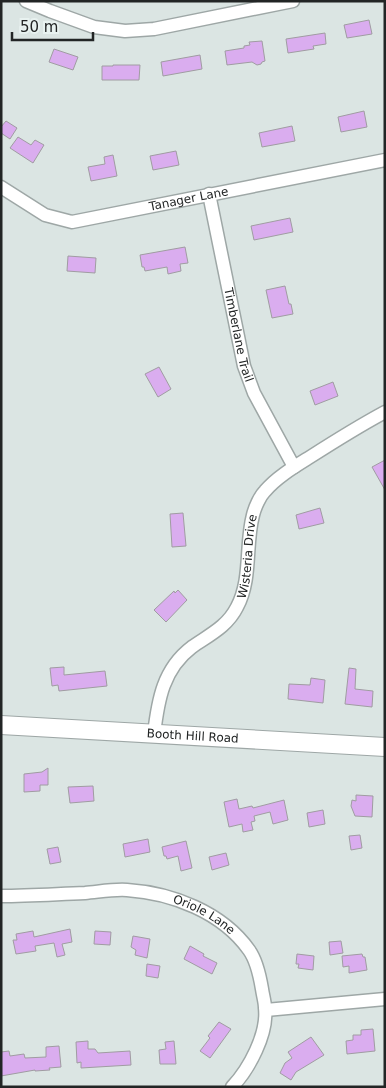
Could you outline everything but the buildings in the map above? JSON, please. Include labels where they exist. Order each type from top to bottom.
[{"type":"street","points":[[26,1],[50,12],[94,27],[125,31],[154,29],[293,1]]},
{"type":"street","name":"Tanager Lane","points":[[1,187],[45,215],[72,222],[385,160]]},
{"type":"street","name":"Timberlane Trail","points":[[209,194],[244,366],[254,393],[294,467]]},
{"type":"street","name":"Wisteria Drive","points":[[154,734],[158,705],[165,679],[174,664],[192,647],[215,633],[228,621],[237,606],[245,584],[248,547],[254,514],[263,493],[275,480],[294,467],[385,412]]},
{"type":"street","name":"Booth Hill Road","points":[[1,725],[385,747]]},
{"type":"street","name":"Oriole Lane","points":[[1,896],[126,890],[164,896],[199,908],[236,934],[250,952],[260,976],[266,1010],[255,1055],[232,1087]]},
{"type":"street","points":[[266,1010],[385,999]]}]
